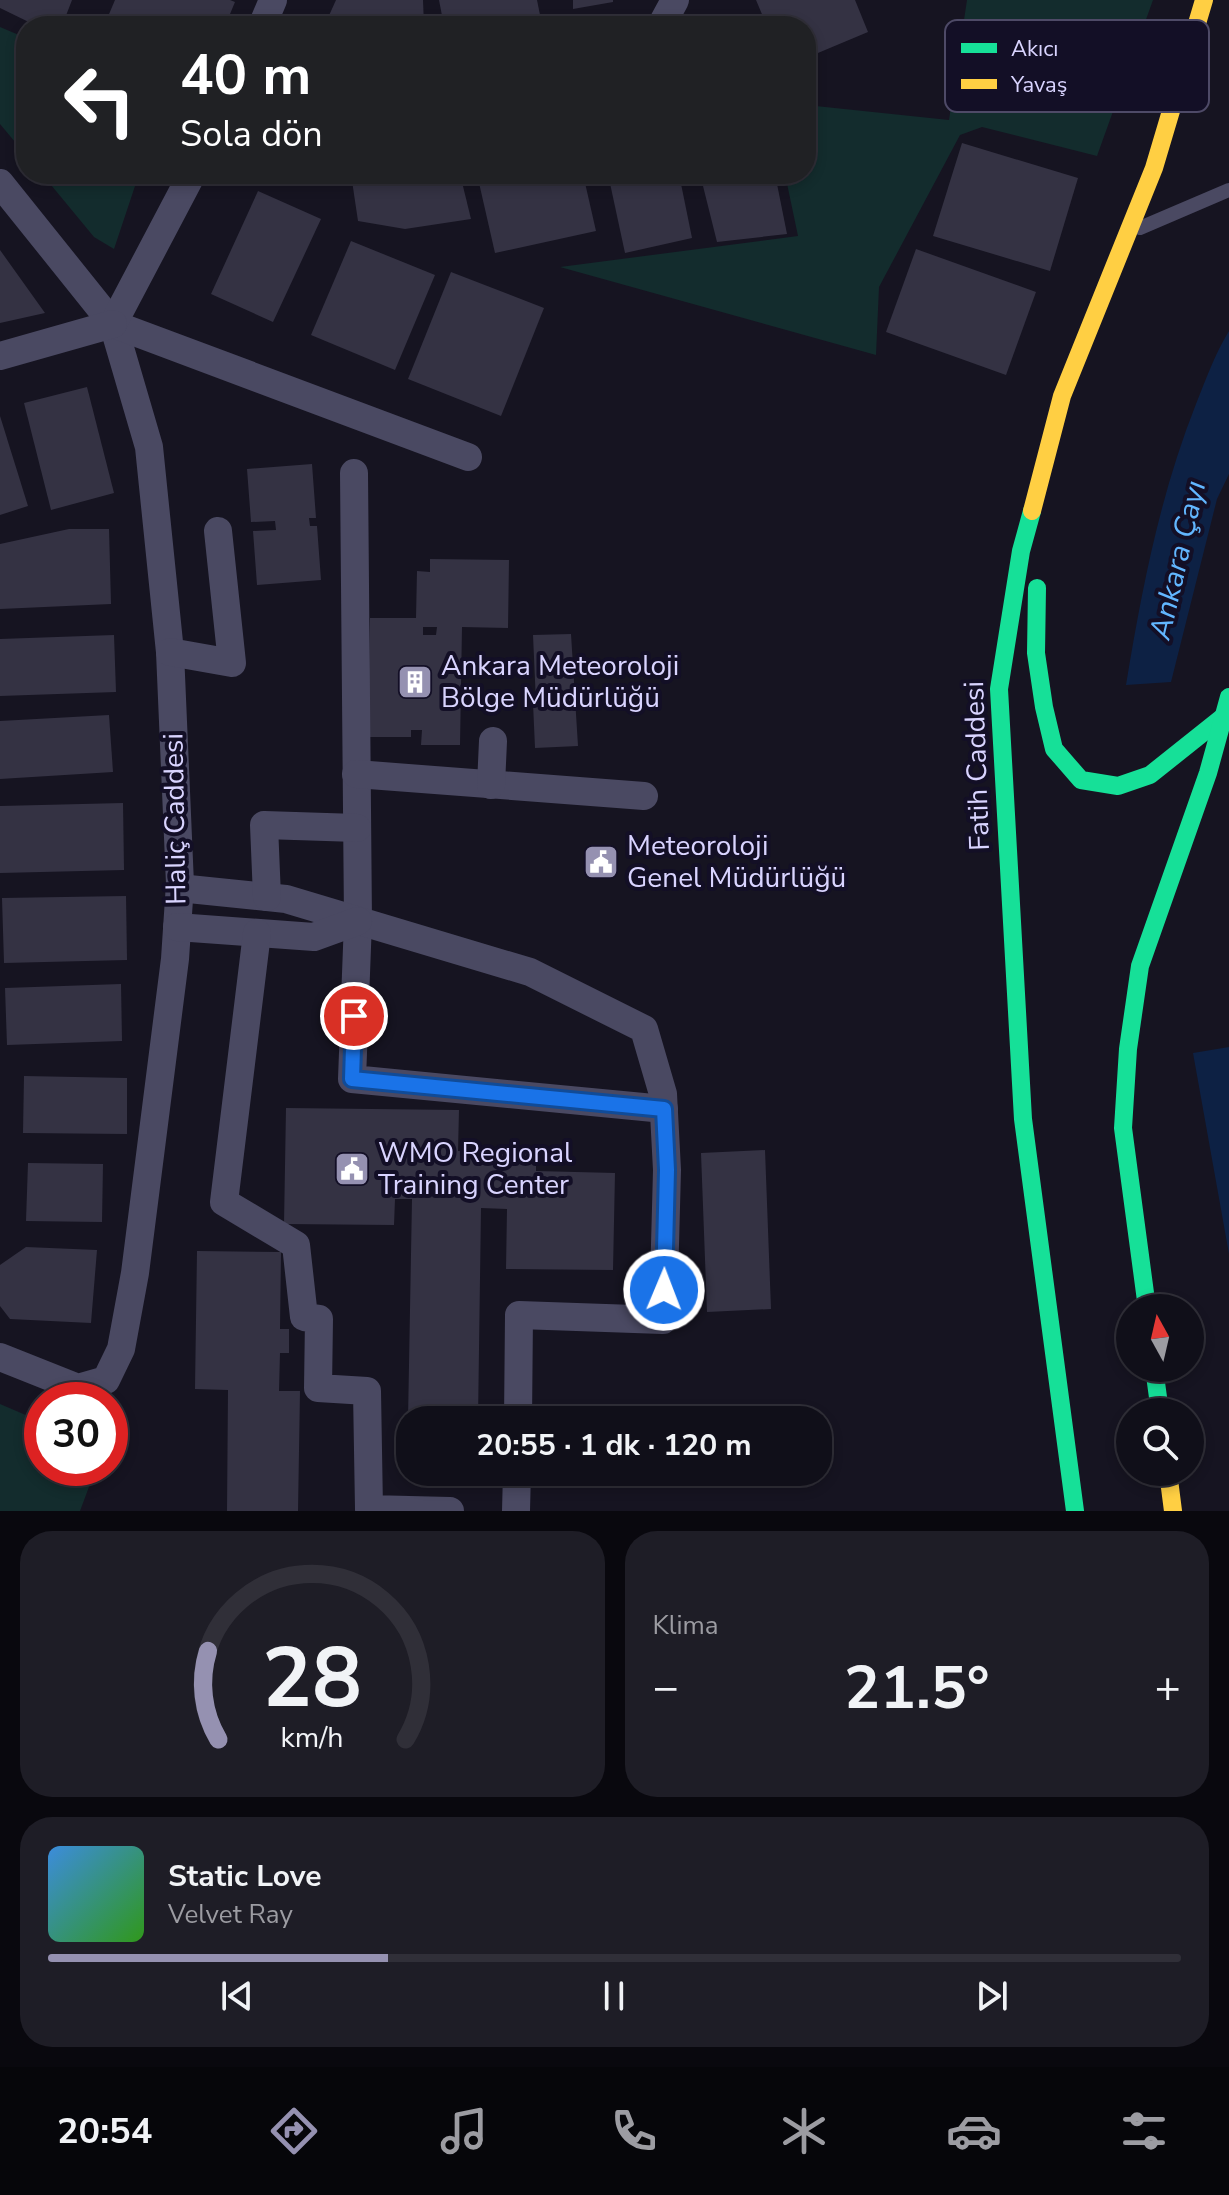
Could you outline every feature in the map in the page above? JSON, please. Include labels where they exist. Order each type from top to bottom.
[{"type":"main road","name":"Fatih Caddesi","points":[[1198,20],[1204,0]]},
{"type":"main road","name":"Fatih Caddesi","points":[[1071,1502],[1023,1119],[999,689],[1021,551],[1062,396],[1154,168],[1171,112]]},
{"type":"main road","points":[[1040,480],[1036,653],[1054,749],[1081,780],[1118,786],[1150,775],[1224,716]]},
{"type":"main road","points":[[1145,1294],[1123,1128],[1128,1049],[1140,966],[1208,773],[1229,697]]},
{"type":"main road","points":[[1170,1486],[1173,1511]]},
{"type":"street","name":"Haliç Caddesi","points":[[0,183],[113,324],[149,447],[170,652],[179,888],[175,959],[135,1273],[121,1349],[106,1380],[78,1388],[0,1357]]},
{"type":"street","points":[[113,324],[187,184]]},
{"type":"street","points":[[0,356],[113,324],[468,457]]},
{"type":"street","points":[[354,473],[358,921],[352,1079],[664,1109]]},
{"type":"street","points":[[170,652],[232,663],[218,531]]},
{"type":"street","points":[[491,785],[493,741]]},
{"type":"street","points":[[356,774],[644,796]]},
{"type":"street","points":[[267,897],[264,825],[357,828]]},
{"type":"street","points":[[179,888],[286,899],[530,972],[644,1029],[663,1094],[664,1109],[667,1170],[663,1320],[519,1315],[518,1406]]},
{"type":"street","points":[[177,927],[314,937],[358,921]]},
{"type":"street","points":[[257,933],[224,1202],[296,1245],[304,1317],[319,1319],[318,1388],[367,1391],[369,1509],[450,1511]]},
{"type":"street","points":[[516,1511],[517,1486]]},
{"type":"lane","points":[[1128,233],[1229,190]]},
{"type":"green space","points":[[967,0],[1153,0],[1146,20],[964,20]]},
{"type":"green space","points":[[0,27],[16,34],[16,143],[0,124]]},
{"type":"green space","points":[[816,106],[949,120],[950,112],[1113,112],[1097,156],[982,127],[960,135],[879,287],[876,355],[560,267],[798,236],[787,184],[816,184]]},
{"type":"green space","points":[[50,184],[136,184],[114,249],[94,237]]},
{"type":"green space","points":[[0,1404],[24,1414],[24,1486],[89,1486],[80,1511],[0,1511]]},
{"type":"water","name":"Ankara Çayı","points":[[1229,331],[1229,474],[1217,499],[1171,682],[1126,685],[1162,507],[1203,385]]},
{"type":"water","points":[[1229,1047],[1229,1254],[1193,1053]]},
{"type":"building","points":[[0,0],[72,0],[66,16],[16,16],[0,8]]},
{"type":"building","points":[[115,0],[235,2],[229,16],[108,16]]},
{"type":"building","points":[[336,0],[423,0],[424,16],[329,16]]},
{"type":"building","points":[[439,0],[537,0],[540,15],[535,16],[442,16]]},
{"type":"building","points":[[573,0],[613,0],[613,2],[573,9]]},
{"type":"building","points":[[756,0],[855,0],[868,32],[816,54],[816,16],[763,16]]},
{"type":"building","points":[[962,143],[1078,178],[1050,271],[933,236]]},
{"type":"building","points":[[352,184],[462,184],[471,219],[405,229],[358,221]]},
{"type":"building","points":[[479,184],[585,184],[596,231],[495,253]]},
{"type":"building","points":[[610,184],[681,184],[692,238],[625,253]]},
{"type":"building","points":[[702,184],[777,184],[787,234],[717,242]]},
{"type":"building","points":[[258,191],[321,219],[273,322],[211,294]]},
{"type":"building","points":[[351,241],[435,275],[395,370],[311,335]]},
{"type":"building","points":[[916,249],[1036,292],[1006,375],[886,332]]},
{"type":"building","points":[[0,250],[45,313],[0,323]]},
{"type":"building","points":[[451,272],[544,308],[501,416],[408,379]]},
{"type":"building","points":[[87,387],[114,493],[51,510],[24,403]]},
{"type":"building","points":[[0,416],[28,506],[0,515]]},
{"type":"building","points":[[312,464],[316,518],[309,518],[310,526],[317,526],[321,580],[257,585],[253,531],[276,530],[275,521],[251,522],[247,469]]},
{"type":"building","points":[[69,529],[109,529],[111,604],[0,609],[0,544]]},
{"type":"building","name":"Ankara Meteoroloji Bölge Müdürlüğü","points":[[430,559],[509,560],[508,628],[462,627],[460,745],[421,745],[422,730],[411,730],[411,737],[368,737],[370,618],[416,618],[417,571],[430,572]],"holes":[[[423,627],[437,627],[436,635],[423,635]]]},
{"type":"building","points":[[571,634],[578,746],[535,748],[533,635]]},
{"type":"building","points":[[114,635],[116,692],[0,696],[0,639]]},
{"type":"building","points":[[109,715],[113,772],[0,779],[0,721]]},
{"type":"building","points":[[123,803],[124,870],[0,873],[0,806]]},
{"type":"building","points":[[126,896],[127,960],[4,963],[2,898]]},
{"type":"building","points":[[121,984],[122,1041],[7,1045],[5,988]]},
{"type":"building","points":[[24,1076],[127,1078],[127,1134],[23,1133]]},
{"type":"building","points":[[286,1108],[459,1110],[458,1151],[536,1153],[536,1171],[615,1173],[613,1270],[506,1269],[507,1209],[481,1208],[478,1406],[408,1406],[412,1199],[395,1199],[394,1225],[284,1224]]},
{"type":"building","points":[[765,1150],[771,1309],[707,1312],[701,1153]]},
{"type":"building","points":[[28,1163],[103,1164],[102,1222],[26,1221]]},
{"type":"building","points":[[26,1247],[97,1250],[91,1323],[10,1319],[0,1306],[0,1265]]},
{"type":"building","points":[[197,1251],[281,1252],[280,1329],[289,1329],[289,1353],[280,1353],[279,1391],[300,1391],[298,1511],[227,1511],[228,1390],[195,1389]]},
{"type":"traffic: fast","points":[[1032,511],[1021,551],[999,689],[1023,1119],[1075,1511]]},
{"type":"traffic: fast","points":[[1037,588],[1036,653],[1044,707],[1054,749],[1081,780],[1118,786],[1150,775],[1224,716]]},
{"type":"traffic: fast","points":[[1145,1294],[1123,1128],[1128,1049],[1140,966],[1208,773],[1229,697]]},
{"type":"traffic: fast","points":[[1156,1382],[1158,1398]]},
{"type":"traffic: slow","points":[[1198,20],[1204,0]]},
{"type":"traffic: slow","points":[[1032,511],[1062,396],[1154,168],[1171,112]]},
{"type":"traffic: slow","points":[[1170,1486],[1173,1511]]},
{"type":"place","name":"Ankara Meteoroloji Bölge Müdürlüğü","points":[[415,682]]},
{"type":"place","name":"Meteoroloji Genel Müdürlüğü","points":[[601,862]]},
{"type":"place","name":"WMO Regional Training Center","points":[[352,1169]]},
{"type":"route","points":[[354,1016],[352,1079],[664,1109],[667,1170],[664,1290]]}]
